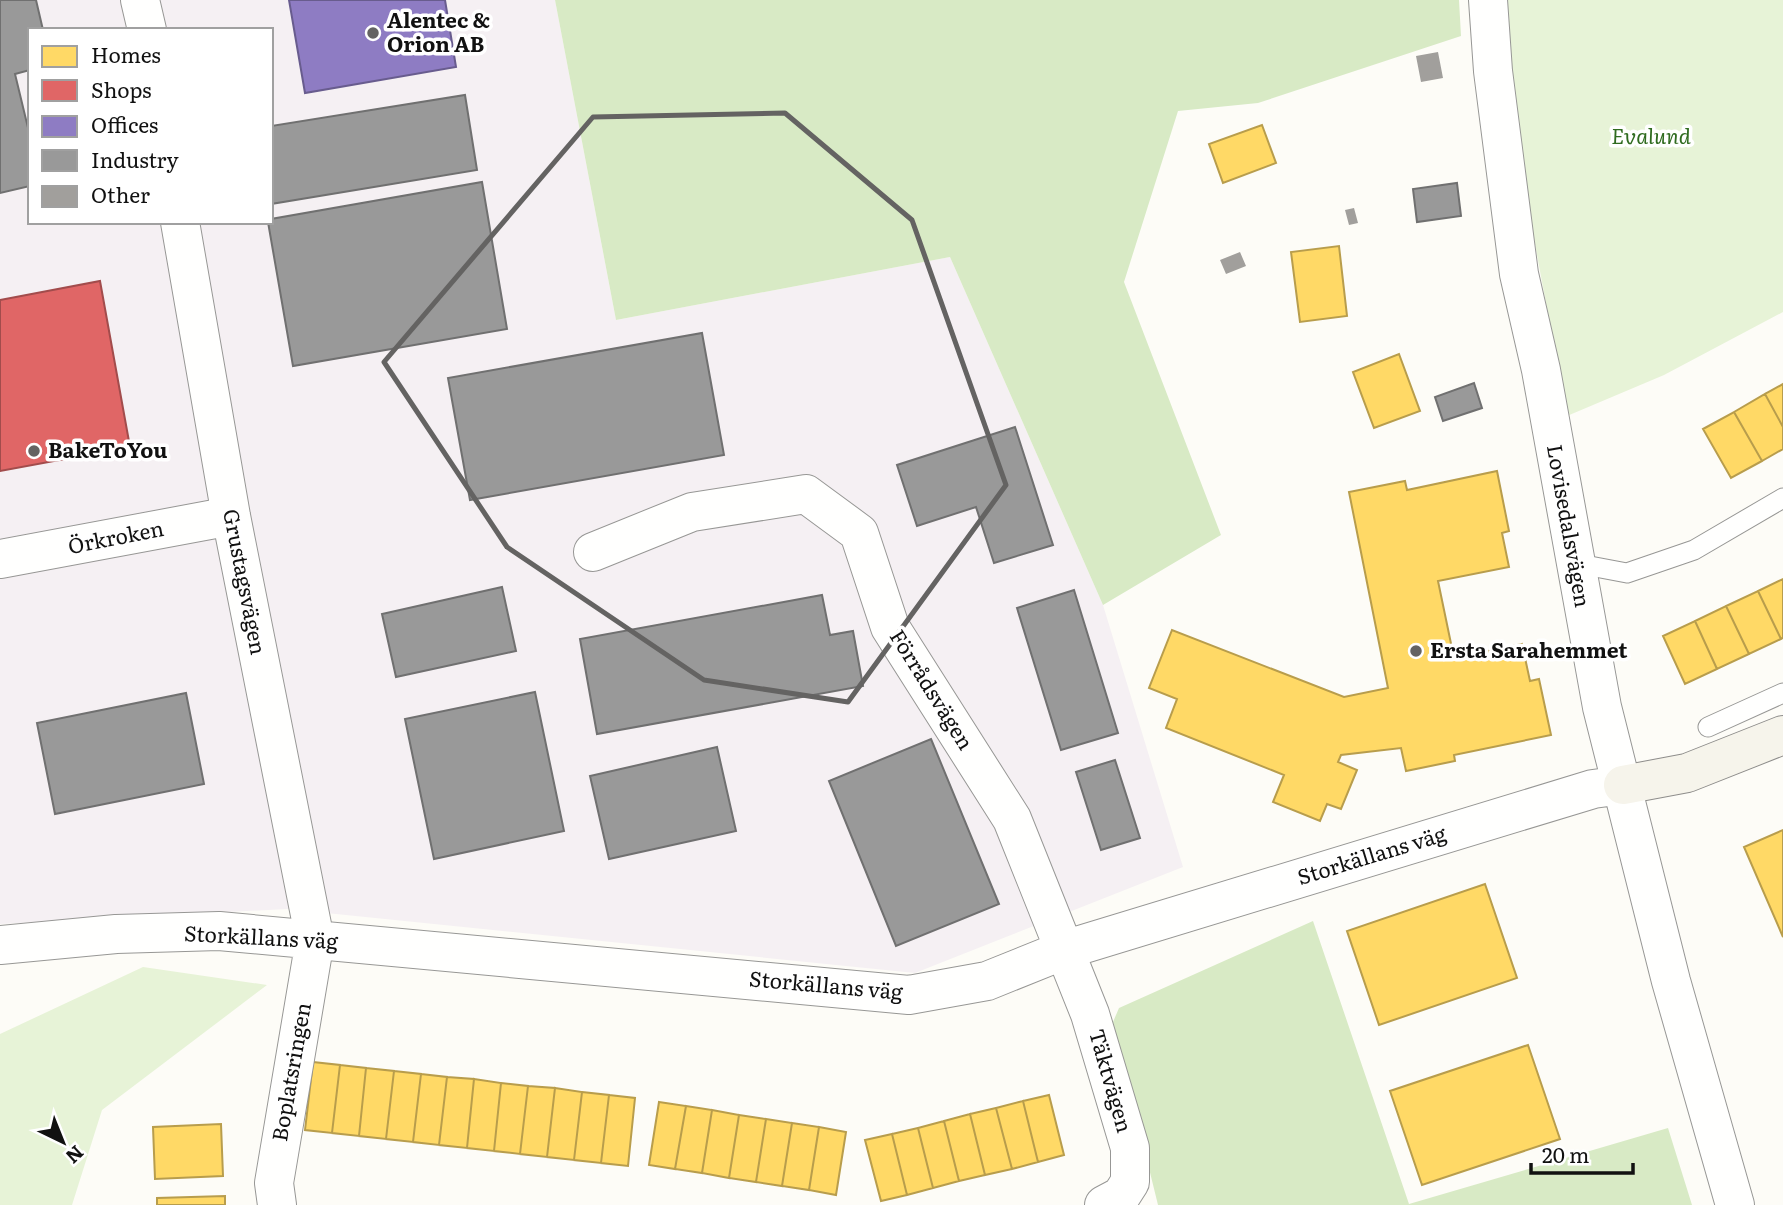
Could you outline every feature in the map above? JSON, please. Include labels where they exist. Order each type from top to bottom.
[{"type":"street","points":[[140,0],[147,28]]},
{"type":"street","name":"Lovisedalsvägen","points":[[1488,0],[1493,71],[1519,274],[1541,370],[1602,707],[1668,968],[1735,1205]]},
{"type":"street","name":"Grustagsvägen","points":[[180,224],[231,516],[315,940]]},
{"type":"street","name":"Förrådsvägen","points":[[593,552],[692,512],[806,494],[859,533],[891,627],[1012,819],[1064,950]]},
{"type":"street","name":"Örkroken","points":[[0,559],[231,516]]},
{"type":"street","points":[[1623,785],[1687,773],[1783,735]]},
{"type":"street","name":"Storkällans väg","points":[[0,945],[116,934],[219,931],[909,995],[987,981],[1064,950],[1593,789],[1623,785]]},
{"type":"street","name":"Boplatsringen","points":[[277,1205],[274,1183],[315,940]]},
{"type":"street","name":"Täktvägen","points":[[1064,950],[1090,1014],[1130,1149],[1130,1182],[1121,1196],[1104,1205]]},
{"type":"lane","points":[[1574,563],[1627,573],[1695,550],[1783,498]]},
{"type":"lane","points":[[1708,727],[1783,693]]},
{"type":"highlighted area","points":[[785,113],[912,220],[1006,485],[848,702],[704,680],[507,547],[384,362],[593,117]]},
{"type":"shaded area","points":[[0,0],[555,0],[616,320],[950,257],[1103,605],[1183,867],[915,973],[287,909],[0,924]]},
{"type":"green space","points":[[555,0],[1459,0],[1461,36],[1258,103],[1178,111],[1124,282],[1221,535],[1103,605],[950,257],[616,320]]},
{"type":"green space","name":"Evalund","points":[[1506,0],[1783,0],[1783,312],[1664,375],[1567,416],[1521,169]]},
{"type":"green space","points":[[1313,921],[1409,1204],[1668,1128],[1692,1205],[1158,1205],[1113,1022],[1119,1008]]},
{"type":"green space","points":[[143,967],[267,985],[102,1110],[72,1205],[0,1205],[0,1034]]},
{"type":"building: Homes","points":[[1262,125],[1276,163],[1223,183],[1209,144]]},
{"type":"building: Homes","points":[[1339,246],[1347,316],[1300,322],[1291,252]]},
{"type":"building: Homes","points":[[1399,354],[1420,411],[1374,428],[1353,372]]},
{"type":"building: Homes","points":[[1783,384],[1783,427],[1765,394]]},
{"type":"building: Homes","points":[[1765,394],[1783,427],[1783,449],[1762,461],[1734,412]]},
{"type":"building: Homes","points":[[1734,412],[1762,461],[1731,478],[1703,429]]},
{"type":"building: Homes","name":"Ersta Sarahemmet","points":[[1497,471],[1509,531],[1502,533],[1509,567],[1438,581],[1454,658],[1522,644],[1530,681],[1539,679],[1551,735],[1454,755],[1455,761],[1406,771],[1401,748],[1341,755],[1338,762],[1357,770],[1341,809],[1327,804],[1320,821],[1273,802],[1284,775],[1166,728],[1177,699],[1149,688],[1172,630],[1344,697],[1388,688],[1349,492],[1405,481],[1407,490]]},
{"type":"building: Homes","points":[[1783,579],[1783,638],[1781,639],[1758,591]]},
{"type":"building: Homes","points":[[1758,591],[1781,639],[1749,654],[1726,606]]},
{"type":"building: Homes","points":[[1726,606],[1749,654],[1717,669],[1695,621]]},
{"type":"building: Homes","points":[[1695,621],[1717,669],[1685,684],[1663,636]]},
{"type":"building: Homes","points":[[1783,830],[1783,937],[1744,847]]},
{"type":"building: Homes","points":[[1485,884],[1517,978],[1379,1025],[1347,931]]},
{"type":"building: Homes","points":[[1528,1045],[1560,1139],[1422,1185],[1390,1091]]},
{"type":"building: Homes","points":[[313,1062],[340,1065],[332,1133],[305,1130]]},
{"type":"building: Homes","points":[[340,1065],[366,1068],[359,1136],[332,1133]]},
{"type":"building: Homes","points":[[366,1068],[394,1071],[386,1139],[359,1136]]},
{"type":"building: Homes","points":[[394,1071],[421,1074],[413,1142],[386,1139]]},
{"type":"building: Homes","points":[[421,1074],[447,1077],[439,1145],[413,1142]]},
{"type":"building: Homes","points":[[447,1077],[474,1079],[467,1148],[439,1145]]},
{"type":"building: Homes","points":[[474,1079],[501,1083],[494,1151],[467,1148]]},
{"type":"building: Homes","points":[[501,1083],[528,1086],[520,1154],[494,1151]]},
{"type":"building: Homes","points":[[528,1086],[555,1088],[547,1157],[520,1154]]},
{"type":"building: Homes","points":[[555,1088],[582,1092],[574,1160],[547,1157]]},
{"type":"building: Homes","points":[[582,1092],[609,1095],[601,1163],[574,1160]]},
{"type":"building: Homes","points":[[609,1095],[635,1098],[628,1166],[601,1163]]},
{"type":"building: Homes","points":[[1049,1095],[1064,1155],[1038,1162],[1023,1101]]},
{"type":"building: Homes","points":[[1023,1101],[1038,1162],[1012,1169],[996,1108]]},
{"type":"building: Homes","points":[[659,1102],[686,1106],[675,1169],[649,1165]]},
{"type":"building: Homes","points":[[686,1106],[712,1110],[702,1173],[675,1169]]},
{"type":"building: Homes","points":[[996,1108],[1012,1169],[985,1175],[970,1114]]},
{"type":"building: Homes","points":[[712,1110],[739,1115],[729,1178],[702,1173]]},
{"type":"building: Homes","points":[[970,1114],[985,1175],[959,1181],[944,1121]]},
{"type":"building: Homes","points":[[739,1115],[766,1119],[756,1182],[729,1178]]},
{"type":"building: Homes","points":[[766,1119],[792,1123],[782,1186],[756,1182]]},
{"type":"building: Homes","points":[[944,1121],[959,1181],[933,1188],[918,1128]]},
{"type":"building: Homes","points":[[792,1123],[819,1127],[809,1190],[782,1186]]},
{"type":"building: Homes","points":[[221,1124],[223,1176],[155,1179],[153,1127]]},
{"type":"building: Homes","points":[[819,1127],[846,1132],[836,1195],[809,1190]]},
{"type":"building: Homes","points":[[918,1128],[933,1188],[907,1195],[892,1134]]},
{"type":"building: Homes","points":[[892,1134],[907,1195],[881,1201],[865,1140]]},
{"type":"building: Homes","points":[[225,1196],[225,1205],[157,1205],[157,1198]]},
{"type":"building: Shops","points":[[100,281],[130,447],[0,471],[0,300]]},
{"type":"building: Offices","name":"Alentec & Orion AB","points":[[289,0],[445,0],[456,67],[305,93]]},
{"type":"building: Industry","points":[[0,0],[36,0],[43,28],[28,28],[28,71],[15,74],[28,128],[28,186],[0,193]]},
{"type":"building: Industry","points":[[465,95],[477,170],[273,204],[273,126]]},
{"type":"building: Industry","points":[[482,182],[507,329],[293,366],[268,224],[273,224],[273,219]]},
{"type":"building: Industry","points":[[1457,183],[1461,216],[1417,222],[1413,189]]},
{"type":"building: Industry","points":[[702,333],[724,455],[470,500],[448,378]]},
{"type":"building: Industry","points":[[1474,383],[1482,408],[1443,421],[1435,397]]},
{"type":"building: Industry","points":[[1015,427],[1053,545],[994,563],[976,507],[917,526],[897,465]]},
{"type":"building: Industry","points":[[502,587],[516,651],[396,677],[382,614]]},
{"type":"building: Industry","points":[[1074,590],[1118,733],[1061,750],[1017,608]]},
{"type":"building: Industry","points":[[822,595],[830,635],[853,631],[863,686],[597,734],[580,639]]},
{"type":"building: Industry","points":[[535,692],[564,831],[434,859],[405,719]]},
{"type":"building: Industry","points":[[186,693],[204,784],[55,814],[37,723]]},
{"type":"building: Industry","points":[[931,739],[999,904],[896,946],[829,781]]},
{"type":"building: Industry","points":[[717,747],[736,831],[609,859],[590,776]]},
{"type":"building: Industry","points":[[1115,760],[1140,838],[1101,850],[1076,772]]},
{"type":"building: Other","points":[[1438,52],[1443,78],[1421,82],[1416,56]]},
{"type":"building: Other","points":[[1354,208],[1358,223],[1349,225],[1345,210]]},
{"type":"building: Other","points":[[1240,252],[1246,266],[1226,274],[1220,260]]},
{"type":"place","name":"Alentec & Orion AB","points":[[373,33]]},
{"type":"place","name":"BakeToYou","points":[[34,451]]},
{"type":"place","name":"Ersta Sarahemmet","points":[[1416,651]]}]
